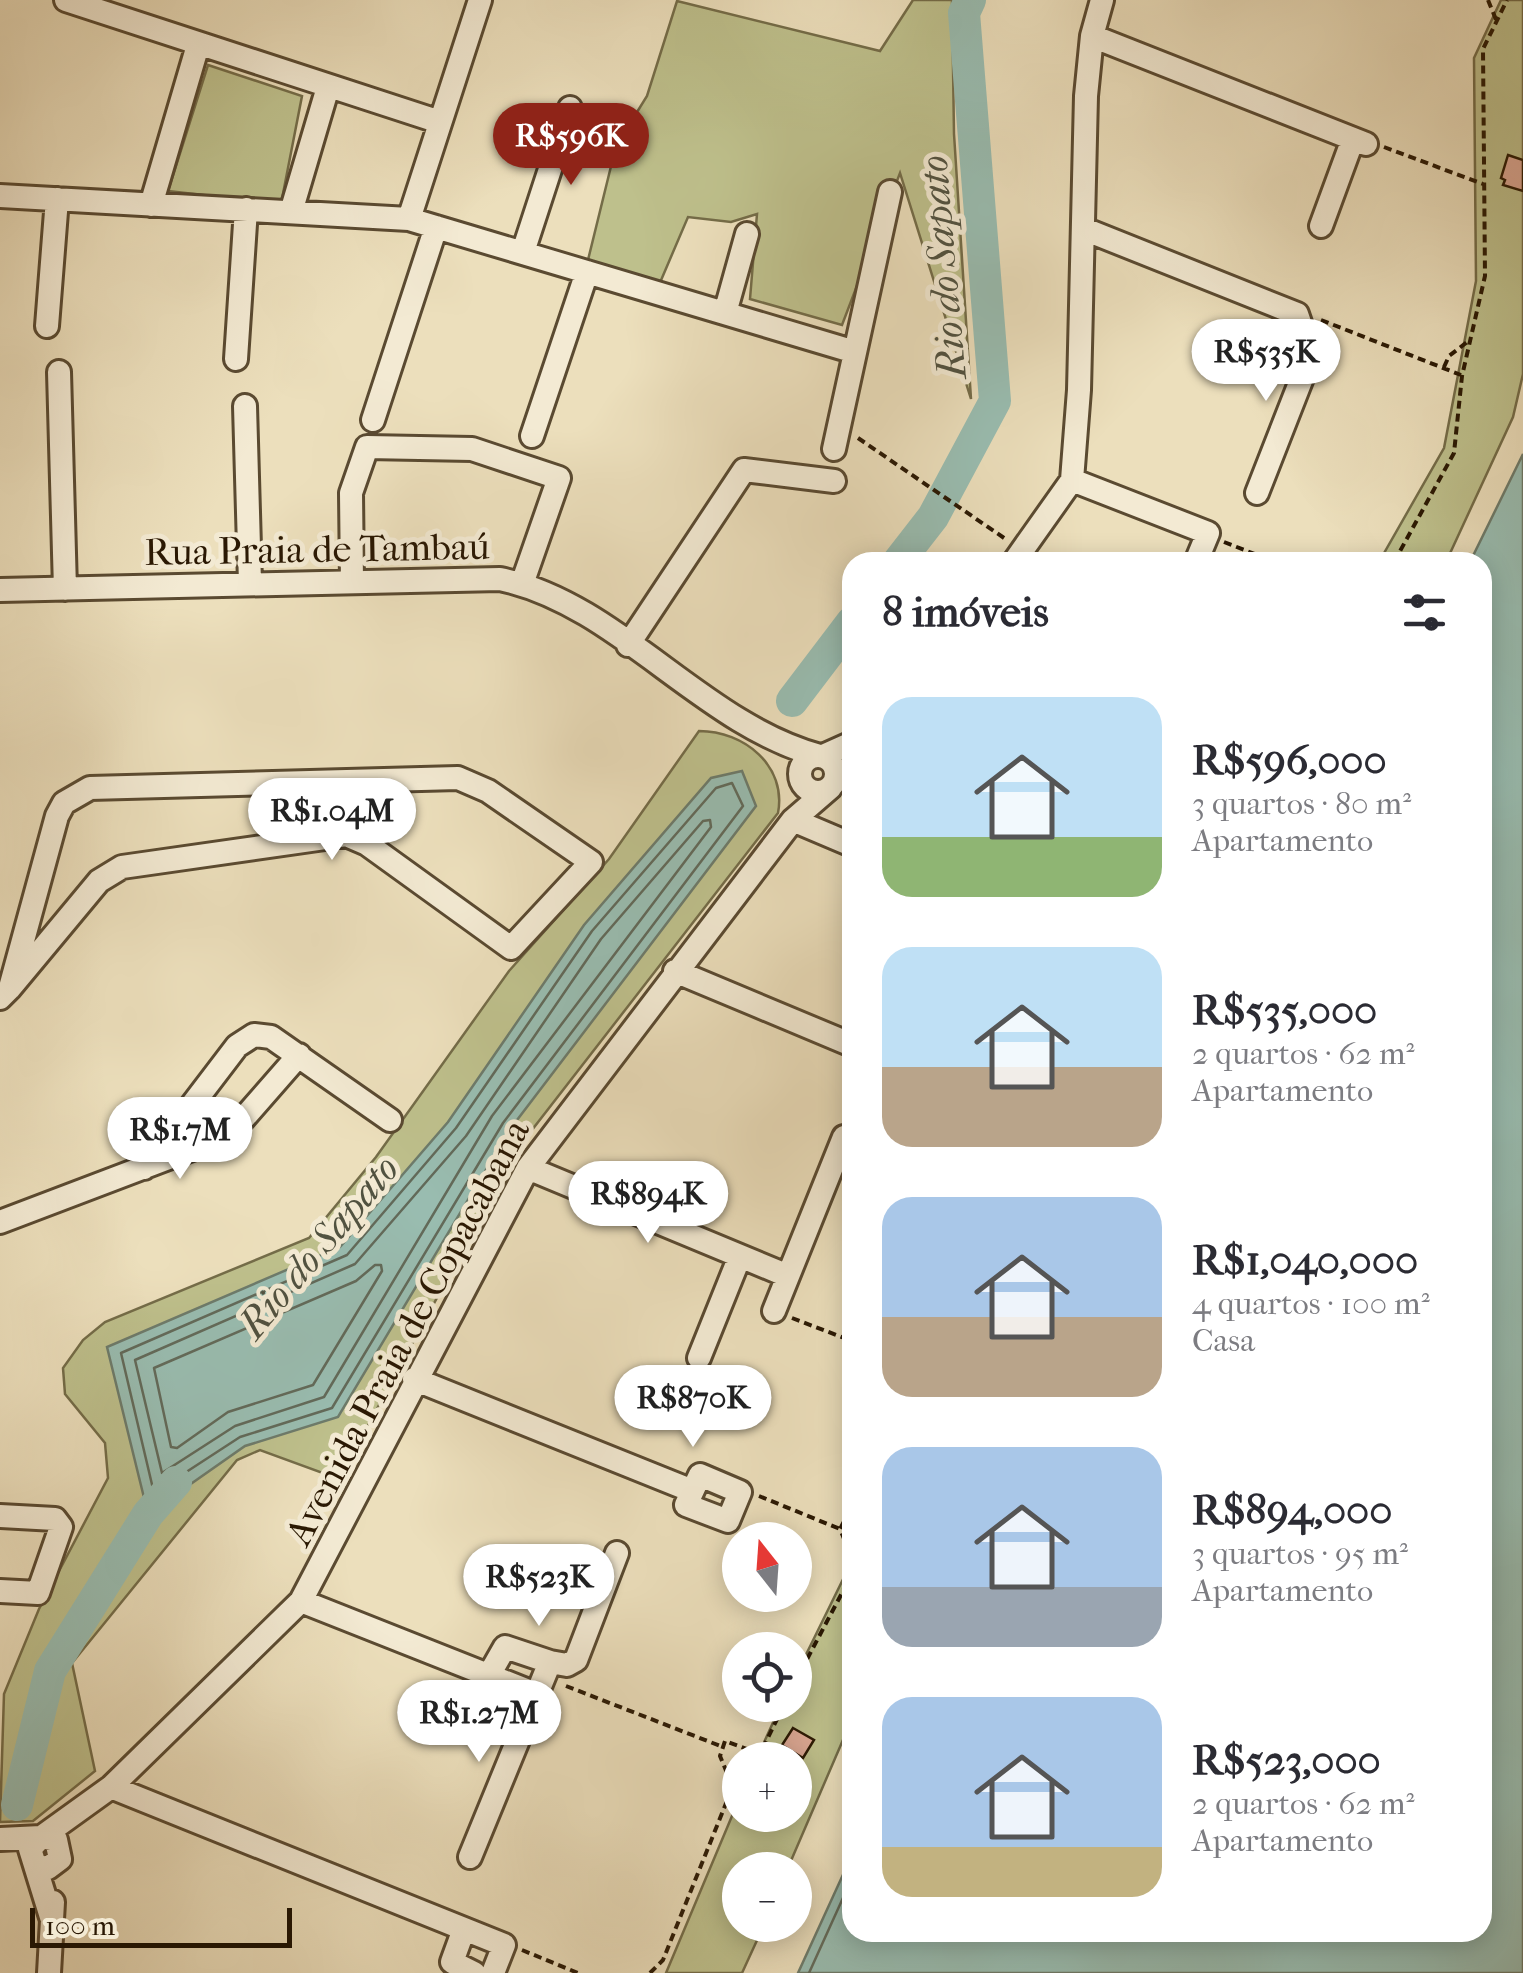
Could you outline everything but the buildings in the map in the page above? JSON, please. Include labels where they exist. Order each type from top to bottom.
[{"type":"street","points":[[66,0],[440,122]]},
{"type":"street","points":[[409,220],[480,0]]},
{"type":"street","points":[[1022,552],[1072,480],[1086,96],[1092,36],[1102,0]]},
{"type":"street","points":[[1092,36],[1360,141],[1321,226]]},
{"type":"street","points":[[151,205],[198,45]]},
{"type":"street","points":[[291,212],[328,87]]},
{"type":"street","points":[[523,252],[570,108]]},
{"type":"street","points":[[837,437],[890,192]]},
{"type":"street","points":[[0,196],[409,220],[855,352]]},
{"type":"street","points":[[47,326],[57,199]]},
{"type":"street","points":[[236,359],[246,209]]},
{"type":"street","points":[[374,420],[436,227]]},
{"type":"street","points":[[1084,229],[1297,314],[1311,355],[1258,493]]},
{"type":"street","points":[[725,313],[747,234]]},
{"type":"street","points":[[532,436],[587,272]]},
{"type":"street","points":[[59,372],[64,588]]},
{"type":"street","points":[[245,406],[250,583]]},
{"type":"street","points":[[352,581],[351,493],[367,448],[420,448],[472,449],[560,478],[522,584]]},
{"type":"street","points":[[628,645],[744,470],[834,481]]},
{"type":"street","points":[[1072,480],[1208,532],[1200,552]]},
{"type":"street","name":"Rua Praia de Tambaú","points":[[0,590],[474,578],[522,584],[545,591],[769,740],[800,778]]},
{"type":"street","name":"Rua Praia de Tambaú","points":[[769,740],[822,756]]},
{"type":"street","points":[[822,756],[836,768],[831,787],[812,792],[800,778],[803,763],[842,747]]},
{"type":"street","name":"Avenida Praia de Copacabana","points":[[49,1973],[52,1844],[301,1601],[528,1168],[793,820],[842,777]]},
{"type":"street","points":[[458,778],[488,791],[591,862],[511,948],[367,844],[346,835],[122,867],[99,881],[5,993],[57,816],[64,803],[90,788],[458,778]]},
{"type":"street","name":"Avenida Praia de Copacabana","points":[[793,820],[800,778]]},
{"type":"street","points":[[793,820],[842,841]]},
{"type":"street","points":[[675,971],[842,1040]]},
{"type":"street","points":[[144,1168],[244,1039],[271,1037],[390,1120]]},
{"type":"street","points":[[0,1222],[235,1132],[299,1055]]},
{"type":"street","points":[[774,1311],[842,1141]]},
{"type":"street","points":[[528,1168],[788,1276]]},
{"type":"street","points":[[699,1358],[740,1256]]},
{"type":"street","points":[[414,1379],[690,1490]]},
{"type":"street","points":[[700,1475],[740,1492],[732,1517],[724,1522],[687,1507],[690,1490],[700,1475]]},
{"type":"street","points":[[0,1516],[55,1519],[61,1527],[38,1593],[30,1596],[0,1591]]},
{"type":"street","points":[[301,1601],[489,1675],[543,1678],[576,1660],[617,1553]]},
{"type":"street","points":[[489,1675],[506,1647],[543,1678]]},
{"type":"street","points":[[470,1857],[543,1678]]},
{"type":"street","points":[[110,1787],[504,1945],[493,1973]]},
{"type":"street","points":[[0,1839],[52,1844]]},
{"type":"street","points":[[37,1866],[30,1849],[52,1844]]},
{"type":"street","points":[[0,1850],[37,1866]]},
{"type":"street","name":"Avenida Praia de Copacabana","points":[[37,1866],[51,1917]]},
{"type":"street","points":[[464,1929],[452,1962],[474,1973]]},
{"type":"path","points":[[1488,0],[1497,22]]},
{"type":"path","points":[[1400,552],[1454,453],[1462,376],[1485,276],[1481,63],[1483,49],[1507,0]]},
{"type":"path","points":[[1360,141],[1483,184]]},
{"type":"path","points":[[1297,314],[1462,376]]},
{"type":"path","points":[[1444,368],[1449,356],[1471,339]]},
{"type":"path","points":[[837,437],[924,482],[963,508],[1013,552]]},
{"type":"path","points":[[1208,532],[1253,552]]},
{"type":"path","points":[[774,1311],[842,1338]]},
{"type":"path","points":[[740,1492],[748,1491],[840,1530],[842,1535]]},
{"type":"path","points":[[840,1530],[842,1526]]},
{"type":"path","points":[[812,1650],[842,1593]]},
{"type":"path","points":[[543,1678],[722,1748]]},
{"type":"path","points":[[650,1973],[662,1960],[722,1811]]},
{"type":"path","points":[[504,1945],[578,1973]]},
{"type":"green space","points":[[913,0],[952,0],[954,134],[971,399],[900,173],[842,325],[750,299],[757,214],[731,222],[688,217],[656,292],[588,260],[616,146],[647,96],[677,1],[880,51]]},
{"type":"green space","points":[[1501,0],[1523,0],[1523,374],[1513,417],[1451,552],[1385,552],[1444,448],[1476,281],[1474,58]]},
{"type":"green space","points":[[208,65],[302,96],[281,204],[168,191]]},
{"type":"green space","points":[[699,731],[732,737],[759,754],[776,780],[778,813],[518,1148],[339,1479],[260,1450],[237,1460],[72,1663],[95,1771],[33,1821],[0,1822],[4,1694],[39,1609],[108,1478],[105,1443],[65,1394],[63,1368],[83,1340],[105,1322],[309,1238],[376,1157],[509,971],[609,859]]},
{"type":"green space","points":[[842,1581],[842,1742],[812,1812],[812,1742],[764,1742],[773,1722],[812,1722],[812,1642]]},
{"type":"green space","points":[[725,1832],[803,1832],[795,1852],[722,1852],[722,1942],[756,1942],[742,1973],[666,1973]]},
{"type":"water","points":[[1523,454],[1523,1973],[798,1973],[842,1877],[842,1942],[1492,1942],[1492,552],[1475,552]]},
{"type":"water","points":[[742,771],[756,806],[511,1128],[338,1417],[245,1446],[148,1514],[107,1347],[340,1247],[448,1122],[584,925],[711,778]]},
{"type":"waterway","name":"Rio do Sapato","points":[[906,552],[933,517],[995,401],[964,13],[970,0]]},
{"type":"waterway","name":"Rio do Sapato","points":[[792,701],[842,635]]},
{"type":"waterway","name":"Rio do Sapato","points":[[17,1805],[50,1671],[148,1514],[176,1482]]}]
